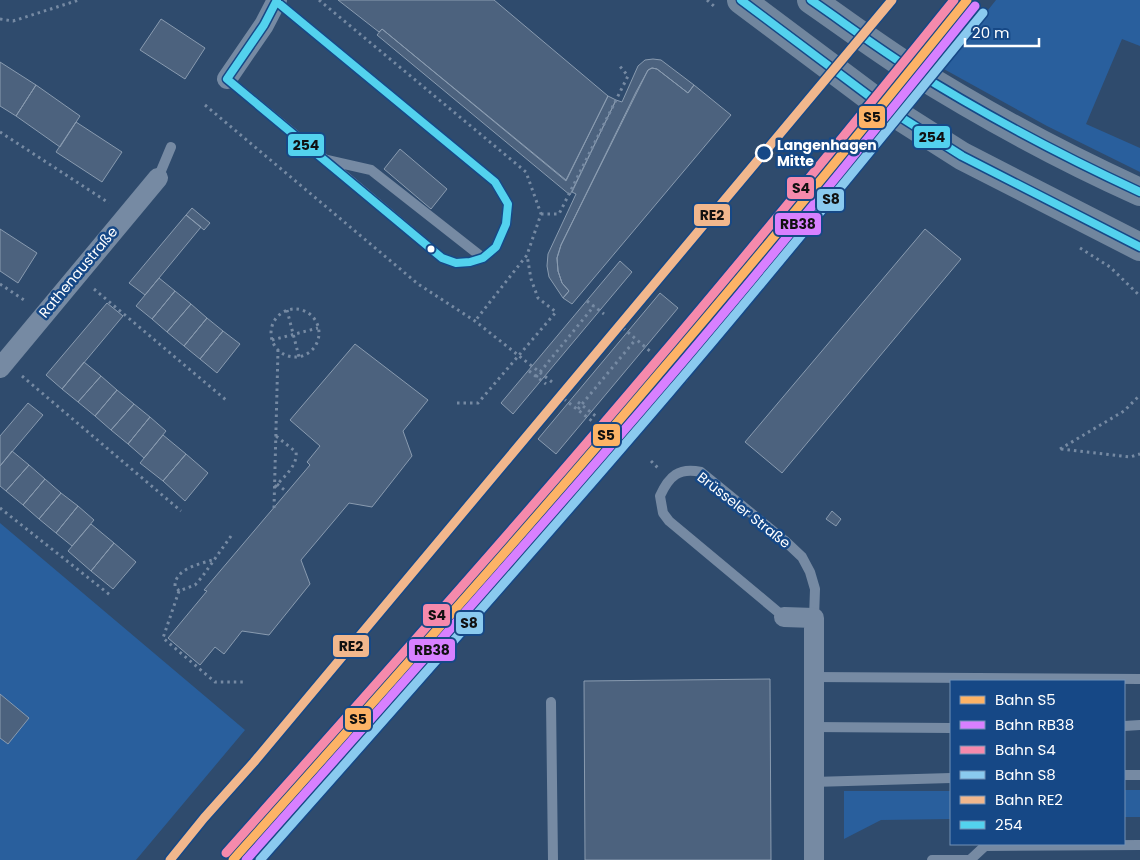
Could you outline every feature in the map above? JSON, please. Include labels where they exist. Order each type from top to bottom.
[{"type":"main road","points":[[741,0],[877,102],[962,156],[1140,247]]},
{"type":"main road","points":[[811,0],[907,66],[982,113],[1083,166],[1140,192]]},
{"type":"street","points":[[226,79],[264,25],[277,1]]},
{"type":"street","name":"Rathenaustraße","points":[[2,364],[158,178]]},
{"type":"street","name":"Brüsseler Straße","points":[[784,617],[814,618],[814,860]]},
{"type":"lane","points":[[226,79],[442,258],[456,263],[470,262],[483,258],[496,247],[506,224],[508,204],[495,182],[277,1]]},
{"type":"lane","points":[[158,178],[171,147]]},
{"type":"lane","points":[[326,160],[371,170],[450,234],[483,258]]},
{"type":"lane","name":"Brüsseler Straße","points":[[784,617],[669,521],[663,513],[660,496],[670,479],[678,472],[690,470],[701,472],[802,557],[810,572],[814,589],[814,618]]},
{"type":"lane","points":[[813,677],[1140,679]]},
{"type":"lane","points":[[551,702],[553,860]]},
{"type":"lane","points":[[1125,726],[1140,725]]},
{"type":"lane","points":[[813,727],[950,728]]},
{"type":"lane","points":[[1125,775],[1140,775]]},
{"type":"lane","points":[[813,782],[950,778]]},
{"type":"lane","points":[[1125,844],[1140,844]]},
{"type":"lane","points":[[932,860],[970,860],[985,846],[1062,845]]},
{"type":"path","points":[[0,19],[13,21],[79,0]]},
{"type":"path","points":[[318,0],[526,172],[541,214],[528,255],[475,321]]},
{"type":"path","points":[[541,214],[559,214],[628,76],[618,64]]},
{"type":"path","points":[[205,105],[418,284],[475,321],[552,382]]},
{"type":"path","points":[[0,132],[126,215]]},
{"type":"path","points":[[457,403],[478,403],[556,312],[538,298],[531,280],[528,255]]},
{"type":"path","points":[[1110,267],[1140,296]]},
{"type":"path","points":[[76,275],[226,400]]},
{"type":"path","points":[[0,284],[44,314]]},
{"type":"path","points":[[587,301],[604,314]]},
{"type":"path","points":[[536,377],[594,306]]},
{"type":"path","points":[[287,310],[300,357]]},
{"type":"path","points":[[287,310],[304,311],[315,321],[318,328],[318,336],[312,349],[300,357],[284,355],[278,350],[272,340],[271,328],[274,320],[287,310]]},
{"type":"path","points":[[272,340],[318,328]]},
{"type":"path","points":[[623,328],[651,352]]},
{"type":"path","points":[[578,410],[580,403],[636,339]]},
{"type":"path","points":[[274,508],[278,350]]},
{"type":"path","points":[[2,364],[181,511]]},
{"type":"path","points":[[670,367],[688,382]]},
{"type":"path","points":[[529,371],[546,384]]},
{"type":"path","points":[[622,443],[679,375]]},
{"type":"path","points":[[1140,395],[1124,411],[1060,449],[1130,457],[1140,454]]},
{"type":"path","points":[[564,398],[592,421]]},
{"type":"path","points":[[580,403],[598,418]]},
{"type":"path","points":[[274,488],[297,458],[296,452],[276,436]]},
{"type":"path","points":[[611,436],[629,450]]},
{"type":"path","points":[[277,484],[286,492]]},
{"type":"path","points":[[0,508],[110,595]]},
{"type":"path","points":[[231,536],[195,585],[180,591],[163,638],[214,682],[243,682]]},
{"type":"path","points":[[180,591],[175,586],[175,580],[181,572],[216,558]]},
{"type":"shaded area","points":[[996,0],[1140,0],[1140,46],[1122,39],[1086,124],[1140,148],[1140,172],[1047,126],[942,68]]},
{"type":"shaded area","points":[[0,523],[245,730],[136,860],[0,860]]},
{"type":"shaded area","points":[[1125,790],[1140,790],[1140,817],[1125,817]]},
{"type":"shaded area","points":[[844,791],[950,791],[950,819],[881,820],[844,839]]},
{"type":"building","points":[[338,0],[494,0],[608,96],[566,181],[382,29],[379,32]]},
{"type":"building","points":[[161,19],[205,48],[185,79],[140,50]]},
{"type":"building","points":[[382,29],[566,180],[608,96],[616,100],[570,195],[377,35]]},
{"type":"building","points":[[645,60],[661,60],[694,85],[688,93],[657,69],[652,68],[648,70],[561,245],[557,258],[558,271],[562,283],[569,291],[563,298],[549,277],[547,266],[548,254],[576,194],[572,192],[616,100],[622,102],[638,66]]},
{"type":"building","points":[[0,62],[36,85],[16,116],[0,106]]},
{"type":"building","points":[[652,68],[657,69],[688,93],[694,85],[731,115],[572,304],[563,298],[569,291],[562,283],[558,271],[557,258],[561,245],[636,92],[648,70]]},
{"type":"building","points":[[36,85],[80,116],[60,147],[16,116]]},
{"type":"building","points":[[76,122],[122,152],[102,182],[56,152]]},
{"type":"building","points":[[400,149],[447,189],[431,209],[384,169]]},
{"type":"building","points":[[192,208],[210,223],[204,230],[186,215]]},
{"type":"building","points":[[186,215],[201,227],[145,295],[129,283]]},
{"type":"building","points":[[0,229],[37,253],[18,283],[0,271]]},
{"type":"building","points":[[925,229],[961,259],[782,473],[745,442]]},
{"type":"building","points":[[620,261],[632,272],[513,414],[501,403]]},
{"type":"building","points":[[159,278],[175,291],[152,319],[136,306]]},
{"type":"building","points":[[175,291],[191,304],[167,332],[152,319]]},
{"type":"building","points":[[660,293],[678,308],[556,454],[538,439]]},
{"type":"building","points":[[107,303],[123,316],[62,389],[46,375]]},
{"type":"building","points":[[191,304],[207,318],[184,346],[167,332]]},
{"type":"building","points":[[207,318],[223,331],[200,359],[184,346]]},
{"type":"building","points":[[223,331],[240,344],[217,373],[200,359]]},
{"type":"building","points":[[705,331],[718,342],[596,484],[583,473]]},
{"type":"building","points":[[355,344],[428,400],[403,431],[412,456],[372,507],[349,503],[301,560],[310,584],[269,635],[242,631],[224,654],[215,647],[200,665],[168,638],[207,591],[204,590],[310,465],[307,462],[320,446],[290,420]]},
{"type":"building","points":[[84,362],[101,376],[78,402],[62,389]]},
{"type":"building","points":[[101,376],[117,390],[95,416],[78,402]]},
{"type":"building","points":[[117,390],[134,404],[111,430],[95,416]]},
{"type":"building","points":[[28,403],[43,415],[0,466],[0,436]]},
{"type":"building","points":[[134,404],[150,417],[128,444],[111,430]]},
{"type":"building","points":[[150,417],[166,431],[144,458],[128,444]]},
{"type":"building","points":[[163,435],[186,454],[163,481],[140,463]]},
{"type":"building","points":[[12,451],[29,465],[6,491],[0,486],[0,466]]},
{"type":"building","points":[[186,454],[208,473],[185,501],[163,481]]},
{"type":"building","points":[[29,465],[45,479],[23,505],[6,491]]},
{"type":"building","points":[[45,479],[61,493],[39,519],[23,505]]},
{"type":"building","points":[[61,493],[78,506],[56,533],[39,519]]},
{"type":"building","points":[[78,506],[94,520],[72,546],[56,533]]},
{"type":"building","points":[[832,511],[841,519],[836,526],[826,519]]},
{"type":"building","points":[[91,524],[114,543],[91,571],[68,551]]},
{"type":"building","points":[[114,543],[136,562],[113,589],[91,571]]},
{"type":"building","points":[[770,679],[771,860],[585,860],[584,681]]},
{"type":"building","points":[[0,694],[29,718],[8,744],[0,738]]},
{"type":"rail line","name":"RE2","points":[[170,860],[892,0]]},
{"type":"rail line","name":"S4","points":[[226,853],[439,613],[597,431],[765,232],[954,0]]},
{"type":"rail line","name":"S5","points":[[233,860],[446,620],[604,438],[774,237],[967,0]]},
{"type":"rail line","name":"RB38","points":[[246,860],[508,564],[663,385],[820,197],[975,6]]},
{"type":"rail line","name":"S8","points":[[260,860],[517,569],[669,393],[983,13]]},
{"type":"transit line","name":"254","points":[[277,0],[264,25],[227,79],[442,258],[456,263],[470,262],[483,258],[496,247],[506,224],[508,204],[495,182],[277,2]]},
{"type":"transit line","name":"254","points":[[741,0],[877,102],[962,156],[1140,247]]},
{"type":"transit line","name":"254","points":[[811,0],[896,59],[965,101],[1051,149],[1140,192]]},
{"type":"place","name":"Langenhagen Mitte","points":[[764,153]]}]
